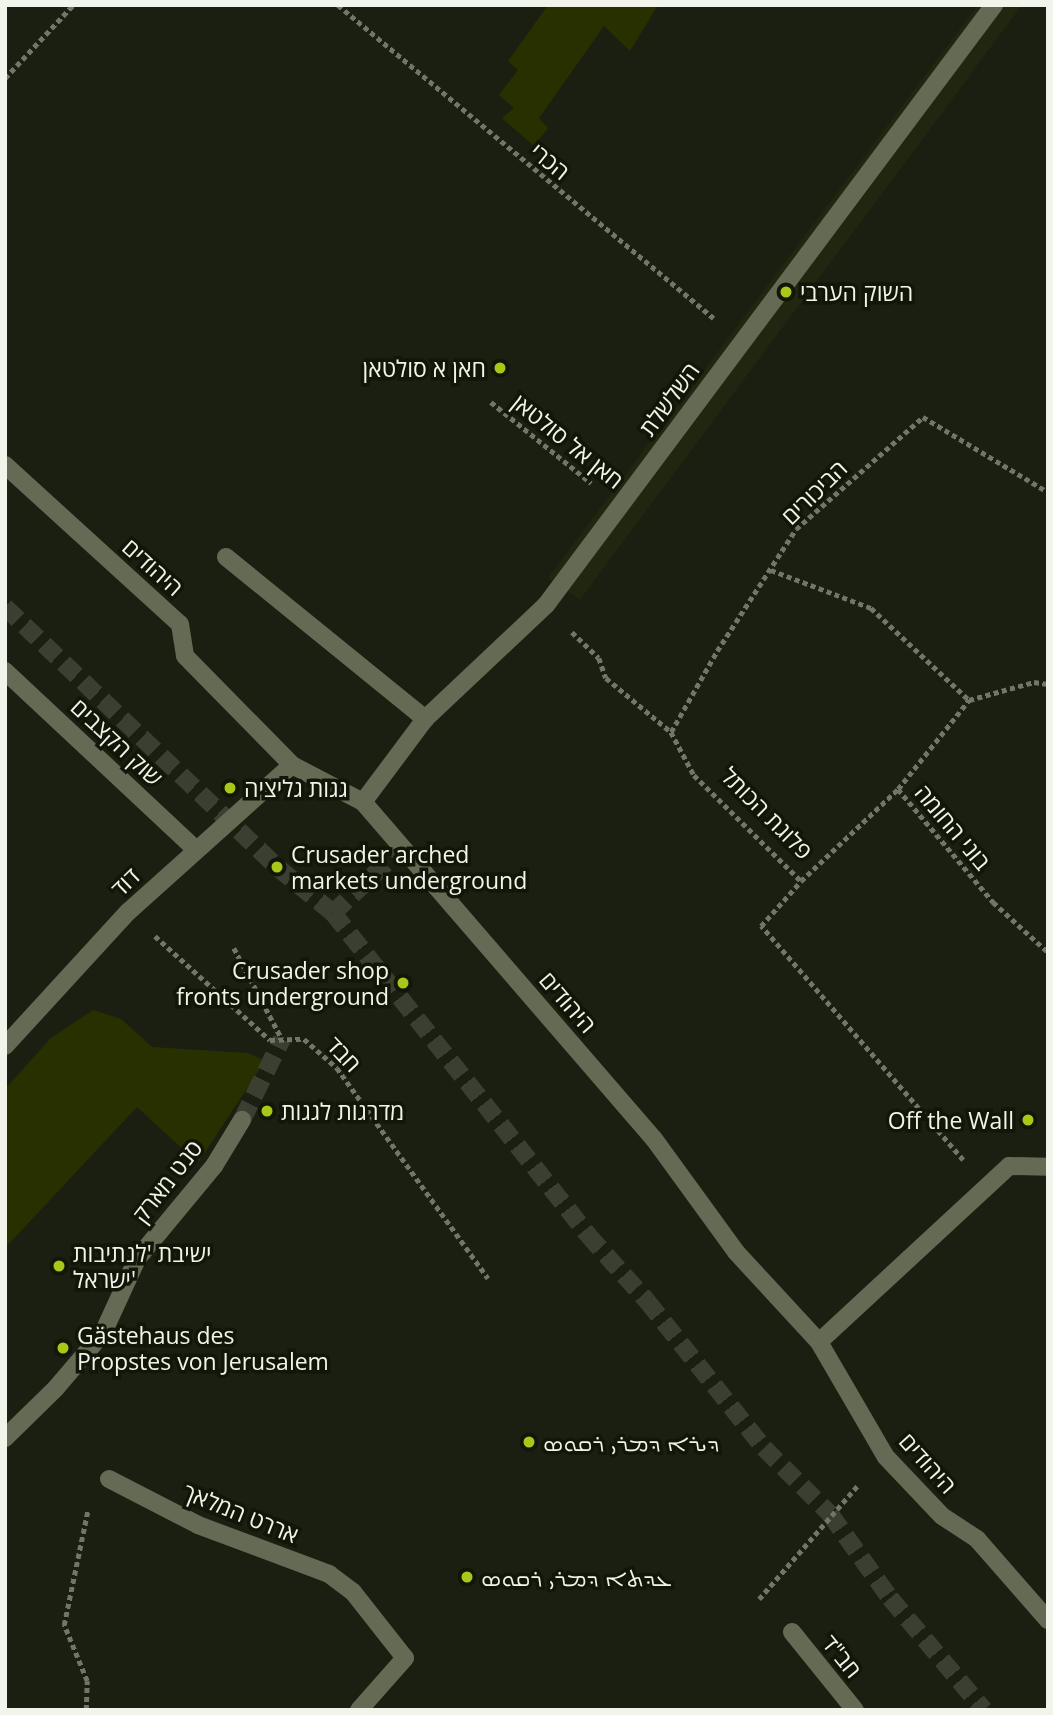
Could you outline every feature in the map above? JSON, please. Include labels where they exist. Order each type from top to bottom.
[{"type":"street","name":"השלשלת","points":[[363,803],[425,719],[546,605],[622,508],[741,341],[994,5]]},
{"type":"street","name":"היהודים","points":[[5,465],[180,624],[185,656],[292,765],[363,803],[653,1139],[736,1252],[819,1342],[886,1457],[942,1516],[977,1539],[1048,1620]]},
{"type":"street","points":[[226,557],[425,719]]},
{"type":"street","name":"שוק הקצבים","points":[[5,671],[195,849]]},
{"type":"street","name":"דוד","points":[[5,1046],[128,912],[195,849],[292,765]]},
{"type":"street","name":"סנט מארק","points":[[5,1438],[57,1388],[103,1333],[137,1259],[214,1166],[242,1120]]},
{"type":"street","points":[[819,1342],[1009,1166],[1048,1167]]},
{"type":"street","name":"אררט המלאך","points":[[109,1479],[198,1525],[329,1574],[353,1592],[405,1658],[359,1710]]},
{"type":"street","name":"חב\"ד","points":[[792,1632],[855,1710]]},
{"type":"path","points":[[5,78],[73,5]]},
{"type":"path","name":"הכרי","points":[[338,5],[741,341]]},
{"type":"path","name":"חאן אל סולטאן","points":[[491,402],[622,508]]},
{"type":"path","name":"הביכורים","points":[[671,732],[717,650],[796,528],[923,417],[1048,492]]},
{"type":"path","points":[[771,570],[871,608],[969,700]]},
{"type":"path","name":"פלוגת הכותל","points":[[546,605],[599,658],[606,678],[671,732],[694,775],[801,881],[761,926],[986,1187]]},
{"type":"path","points":[[898,789],[969,700],[1034,682],[1048,684]]},
{"type":"path","name":"בוני החומה","points":[[801,881],[898,789],[993,902],[1048,952]]},
{"type":"path","name":"חבד","points":[[128,912],[271,1040],[304,1039],[337,1068],[488,1278]]},
{"type":"path","points":[[234,948],[282,1039]]},
{"type":"path","points":[[759,1599],[830,1514],[886,1457]]},
{"type":"path","points":[[86,1710],[87,1681],[64,1625],[84,1515],[109,1479]]},
{"type":"shaded area","name":"השוק הערבי","points":[[978,5],[1022,5],[580,600],[548,578]]},
{"type":"green space","points":[[548,5],[658,5],[630,51],[604,26],[539,118],[548,128],[534,146],[502,118],[514,108],[499,95],[518,70],[508,61]]},
{"type":"green space","points":[[93,1010],[121,1019],[152,1047],[248,1053],[265,1061],[198,1163],[137,1107],[5,1248],[5,1089],[51,1038]]},
{"type":"tunnel","points":[[5,607],[277,867],[333,913],[588,1235],[647,1301],[764,1448],[830,1514],[890,1598],[984,1710]]},
{"type":"tunnel","points":[[333,913],[400,850]]},
{"type":"tunnel","points":[[242,1120],[282,1039]]},
{"type":"place","name":"השוק הערבי","points":[[786,292]]},
{"type":"place","name":"חאן א סולטאן","points":[[500,368]]},
{"type":"place","name":"גגות גליציה","points":[[230,788]]},
{"type":"place","name":"Crusader arched markets underground","points":[[277,867]]},
{"type":"place","name":"Crusader shop fronts underground","points":[[403,983]]},
{"type":"place","name":"מדרגות לגגות","points":[[267,1111]]},
{"type":"place","name":"Off the Wall","points":[[1028,1120]]},
{"type":"place","name":"ישיבת 'לנתיבות ישראל'","points":[[59,1266]]},
{"type":"place","name":"Gästehaus des Propstes von Jerusalem","points":[[63,1348]]},
{"type":"place","name":"ܕܝܪܐ ܕܡܪܝ ܪܩܘܣ","points":[[529,1442]]},
{"type":"place","name":"ܥܕܬܐ ܕܡܪܝ ܪܩܘܣ","points":[[467,1577]]}]
